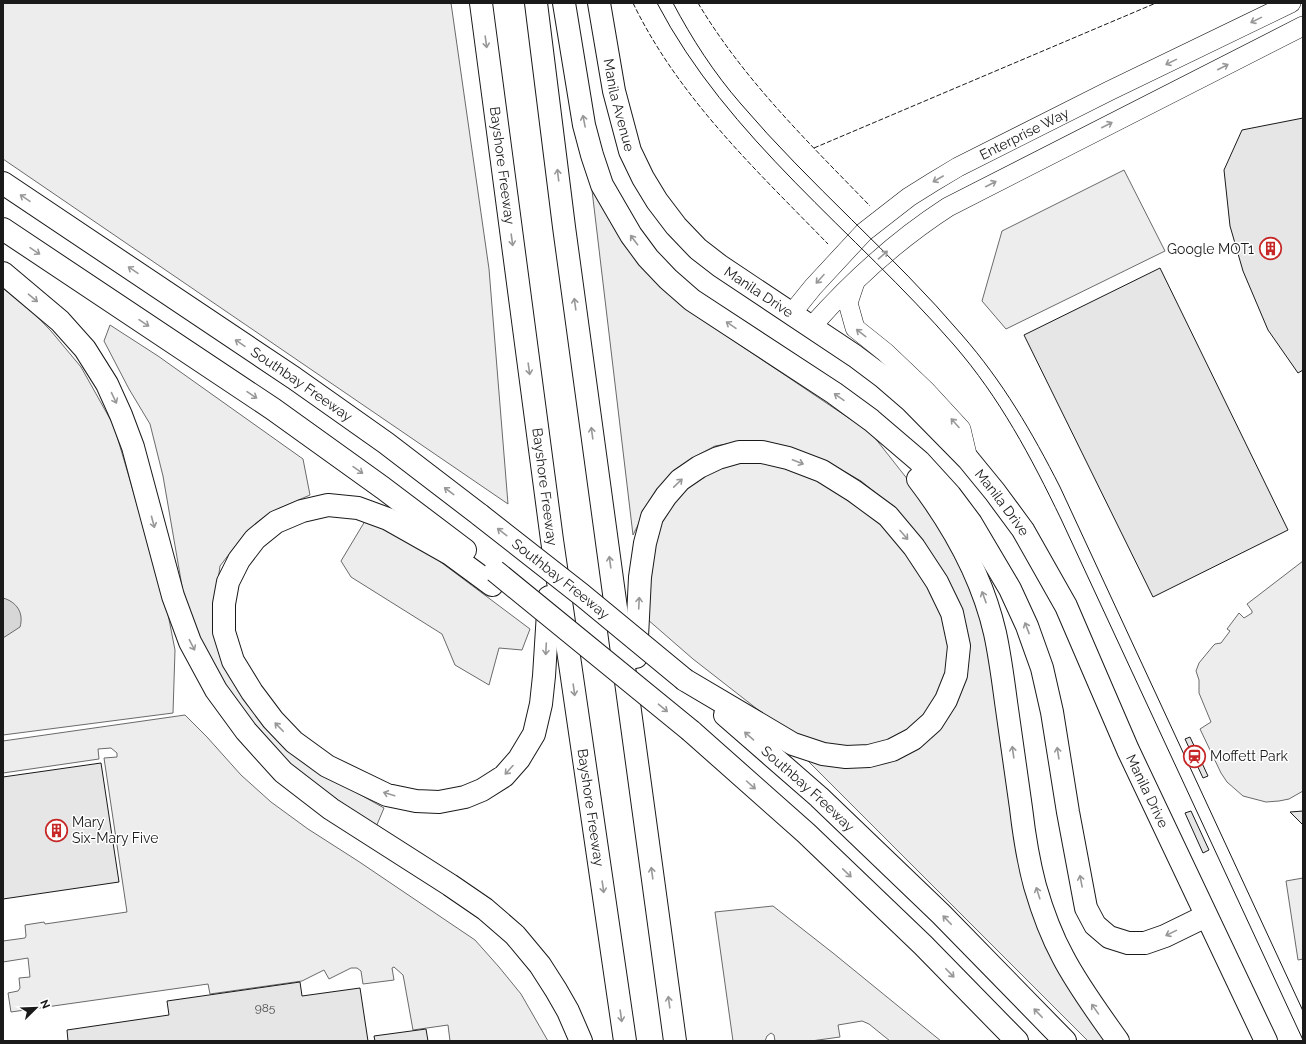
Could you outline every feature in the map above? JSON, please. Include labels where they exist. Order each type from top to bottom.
[{"type":"main road","name":"Bayshore Freeway","points":[[481,3],[552,540],[625,1041]]},
{"type":"main road","points":[[536,3],[565,235],[675,1041]]},
{"type":"main road","points":[[564,3],[584,124],[592,155],[602,185],[631,235],[648,258],[668,279],[692,300],[834,393],[871,420],[920,461],[950,495],[971,523],[1010,589],[1027,626],[1042,668],[1052,712],[1068,812],[1086,908],[1095,925],[1109,937],[1128,943],[1144,943],[1165,936],[1206,916]]},
{"type":"main road","name":"Manila Avenue","points":[[598,3],[614,91],[630,151],[643,178],[657,201]]},
{"type":"main road","name":"Southbay Freeway","points":[[3,183],[294,378],[386,443],[582,595],[685,680],[819,797],[941,914],[1064,1041]]},
{"type":"main road","name":"Manila Drive","points":[[657,201],[676,226],[698,249],[720,266],[855,356],[912,402],[968,459],[1023,530],[1066,606],[1128,750],[1266,1041]]},
{"type":"main road","points":[[3,229],[273,410],[383,488],[493,578],[634,684],[691,731],[806,834],[923,945],[1016,1041]]},
{"type":"main road","points":[[3,273],[60,321],[85,349],[107,384],[121,415],[133,448],[173,596],[190,642],[216,690],[246,731],[283,772],[331,809],[485,909],[515,935],[540,965],[556,990],[568,1011],[581,1041]]},
{"type":"main road","points":[[871,420],[934,500],[956,534],[972,567],[995,633],[1002,670],[1027,851],[1035,886],[1047,922],[1063,957],[1085,994],[1118,1041]]},
{"type":"main road","points":[[633,725],[640,577],[645,543],[652,517],[666,496],[680,480],[699,467],[718,458],[739,452],[762,452],[788,458],[822,471],[854,491],[888,516],[914,547],[938,582],[952,613],[959,646],[956,674],[946,700],[932,722],[913,739],[892,750],[869,756],[846,757],[823,754],[793,744],[685,680]]},
{"type":"main road","points":[[493,578],[388,519],[358,508],[328,505],[302,511],[276,522],[255,539],[239,560],[228,582],[224,604],[224,632],[233,661],[252,692],[273,720],[294,742],[327,766],[387,795],[416,801],[439,802],[465,797],[482,790],[504,776],[519,759],[534,734],[541,704],[544,676],[552,540]]},
{"type":"street","name":"Enterprise Way","points":[[792,313],[813,287],[859,236],[894,208],[933,182],[958,167],[1102,95],[1291,3]]},
{"type":"street","points":[[812,326],[837,298],[876,262],[905,237],[948,207],[1303,26]]},
{"type":"street","points":[[855,282],[848,303],[855,328],[885,352],[926,391],[961,429],[968,459]]},
{"type":"shaded area","points":[[3,3],[451,3],[489,269],[508,504],[3,159]]},
{"type":"shaded area","points":[[589,165],[700,318],[871,433],[931,509],[951,541],[989,635],[1019,843],[1107,1041],[1088,1041],[808,761],[916,746],[965,649],[894,508],[861,481],[828,462],[793,449],[738,442],[715,446],[694,457],[676,471],[644,513],[633,535]]},
{"type":"shaded area","points":[[1124,170],[1165,251],[1006,329],[982,301],[1002,231]]},
{"type":"shaded area","points":[[3,286],[22,301],[51,331],[81,367],[114,426],[165,599],[175,650],[173,713],[3,735]]},
{"type":"shaded area","points":[[110,325],[158,356],[303,459],[310,495],[280,508],[246,532],[220,566],[213,615],[216,642],[327,776],[384,808],[376,827],[290,766],[254,726],[220,682],[198,637],[183,592],[163,476],[150,424],[129,389],[104,341]]},
{"type":"shaded area","points":[[763,459],[820,478],[883,521],[930,583],[951,644],[948,672],[925,717],[907,733],[887,743],[843,750],[793,737],[693,659],[647,619],[647,579],[659,522],[686,486],[721,465]]},
{"type":"shaded area","points":[[365,521],[410,539],[530,629],[522,650],[499,648],[489,685],[455,665],[442,634],[351,577],[341,561]]},
{"type":"shaded area","points":[[1303,561],[1303,791],[1289,799],[1266,802],[1243,796],[1227,782],[1221,773],[1200,729],[1211,722],[1199,693],[1199,680],[1196,671],[1199,663],[1213,646],[1221,643],[1230,631],[1227,629],[1239,613],[1244,618],[1252,613],[1247,604]]},
{"type":"shaded area","points":[[3,598],[16,605],[20,613],[21,622],[20,627],[3,638]]},
{"type":"shaded area","points":[[185,715],[241,775],[271,802],[308,829],[475,940],[521,994],[548,1041],[450,1041],[448,1025],[413,1030],[403,975],[394,967],[392,968],[394,980],[363,984],[361,971],[357,968],[351,968],[329,979],[324,970],[302,981],[210,994],[208,984],[11,1012],[8,993],[18,991],[20,988],[19,978],[30,977],[28,958],[3,962],[3,941],[25,938],[25,925],[44,922],[45,924],[127,912],[104,758],[117,757],[117,753],[111,748],[98,749],[99,759],[3,773],[3,741]]},
{"type":"shaded area","points":[[1303,878],[1303,959],[1298,960],[1286,881]]},
{"type":"shaded area","points":[[773,906],[941,1041],[890,1041],[869,1024],[862,1021],[838,1025],[840,1037],[811,1041],[775,1041],[774,1035],[771,1033],[767,1036],[765,1041],[733,1041],[715,912]]},
{"type":"building","name":"Google MOT1","points":[[1303,118],[1303,370],[1298,373],[1268,330],[1243,271],[1230,226],[1224,170],[1242,130]]},
{"type":"building","points":[[1160,268],[1288,530],[1153,597],[1024,335]]},
{"type":"building","points":[[1190,737],[1208,776],[1203,778],[1185,739]]},
{"type":"building","name":"Mary Six-Mary Five","points":[[101,763],[119,882],[3,899],[3,777]]},
{"type":"building","points":[[1191,811],[1209,850],[1203,853],[1185,813]]},
{"type":"building","points":[[1303,811],[1303,825],[1290,812]]},
{"type":"building","points":[[300,982],[302,996],[360,988],[368,1041],[68,1041],[67,1030],[169,1015],[167,1001]]},
{"type":"building","points":[[426,1029],[428,1041],[375,1041],[374,1036]]},
{"type":"tram line","points":[[657,3],[686,52],[719,98],[756,141],[795,182],[916,303],[954,345],[971,365],[1014,429],[1061,519],[1303,1040]]},
{"type":"tram line","points":[[673,3],[704,55],[741,104],[795,163],[936,305],[991,371],[1016,408],[1060,487],[1303,1011]]},
{"type":"fence","points":[[633,3],[652,38],[696,101],[747,160],[828,244]]},
{"type":"fence","points":[[698,3],[716,31],[756,84],[800,134],[870,206]]},
{"type":"fence","points":[[814,148],[1156,3]]},
{"type":"place","name":"Google MOT1","points":[[1270,249]]},
{"type":"place","name":"Moffett Park","points":[[1195,756]]},
{"type":"place","name":"Mary Six-Mary Five","points":[[57,830]]}]
